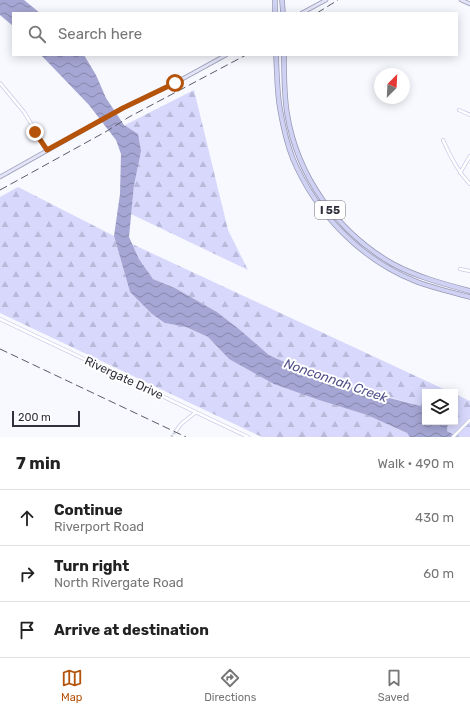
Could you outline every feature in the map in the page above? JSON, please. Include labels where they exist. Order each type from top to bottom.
[{"type":"highway","points":[[274,0],[275,12]]},
{"type":"highway","points":[[283,0],[283,12]]},
{"type":"highway","name":"I 55","points":[[276,56],[280,108],[286,136],[293,158],[305,184],[329,218],[368,254],[390,268],[414,280],[440,290],[470,297]]},
{"type":"highway","name":"I 55","points":[[284,56],[287,113],[292,134],[300,158],[310,180],[334,216],[371,250],[394,264],[422,277],[470,291]]},
{"type":"main road","points":[[463,0],[470,4]]},
{"type":"main road","points":[[304,12],[324,1]]},
{"type":"main road","points":[[0,176],[123,108],[175,83],[224,56]]},
{"type":"street","points":[[0,82],[24,112],[47,150]]},
{"type":"street","points":[[459,110],[470,115]]},
{"type":"street","points":[[443,140],[450,157],[460,173],[470,184]]},
{"type":"street","points":[[460,173],[470,156]]},
{"type":"street","points":[[460,269],[470,271]]},
{"type":"street","name":"Rivergate Drive","points":[[0,319],[248,437]]},
{"type":"street","points":[[176,431],[181,424],[196,412]]},
{"type":"street","points":[[453,437],[470,420]]},
{"type":"green space","points":[[194,90],[228,230],[248,270],[131,214],[134,185],[125,125]]},
{"type":"green space","points":[[18,187],[114,236],[130,292],[165,323],[186,327],[208,337],[229,359],[322,401],[367,415],[407,433],[410,437],[262,437],[0,313],[0,197]]},
{"type":"green space","points":[[132,244],[444,389],[422,389],[422,406],[366,391],[307,372],[269,355],[217,312],[175,288],[153,279],[139,259]]},
{"type":"green space","points":[[458,395],[470,401],[470,437],[458,437],[447,431],[448,425],[458,425]]},
{"type":"water","points":[[0,0],[24,0],[39,12],[12,12],[12,25],[0,15]]},
{"type":"water","points":[[42,56],[85,56],[96,75],[106,98],[124,125],[138,134],[141,151],[134,185],[129,237],[139,259],[153,279],[175,288],[217,312],[269,355],[307,372],[366,392],[422,406],[422,425],[448,425],[447,431],[458,437],[410,437],[407,433],[367,415],[274,384],[229,359],[208,337],[186,327],[165,323],[152,314],[130,292],[114,236],[120,194],[121,154],[116,140],[89,105]]},
{"type":"tunnel","points":[[171,437],[176,431]]},
{"type":"railway","points":[[319,12],[338,0]]},
{"type":"railway","points":[[0,190],[107,131],[129,117],[244,56]]},
{"type":"railway","points":[[0,349],[186,437]]},
{"type":"route","points":[[35,132],[47,150],[123,108],[175,83]]},
{"type":"water label","name":"Nonconnah Creek","points":[[336,380]]}]
